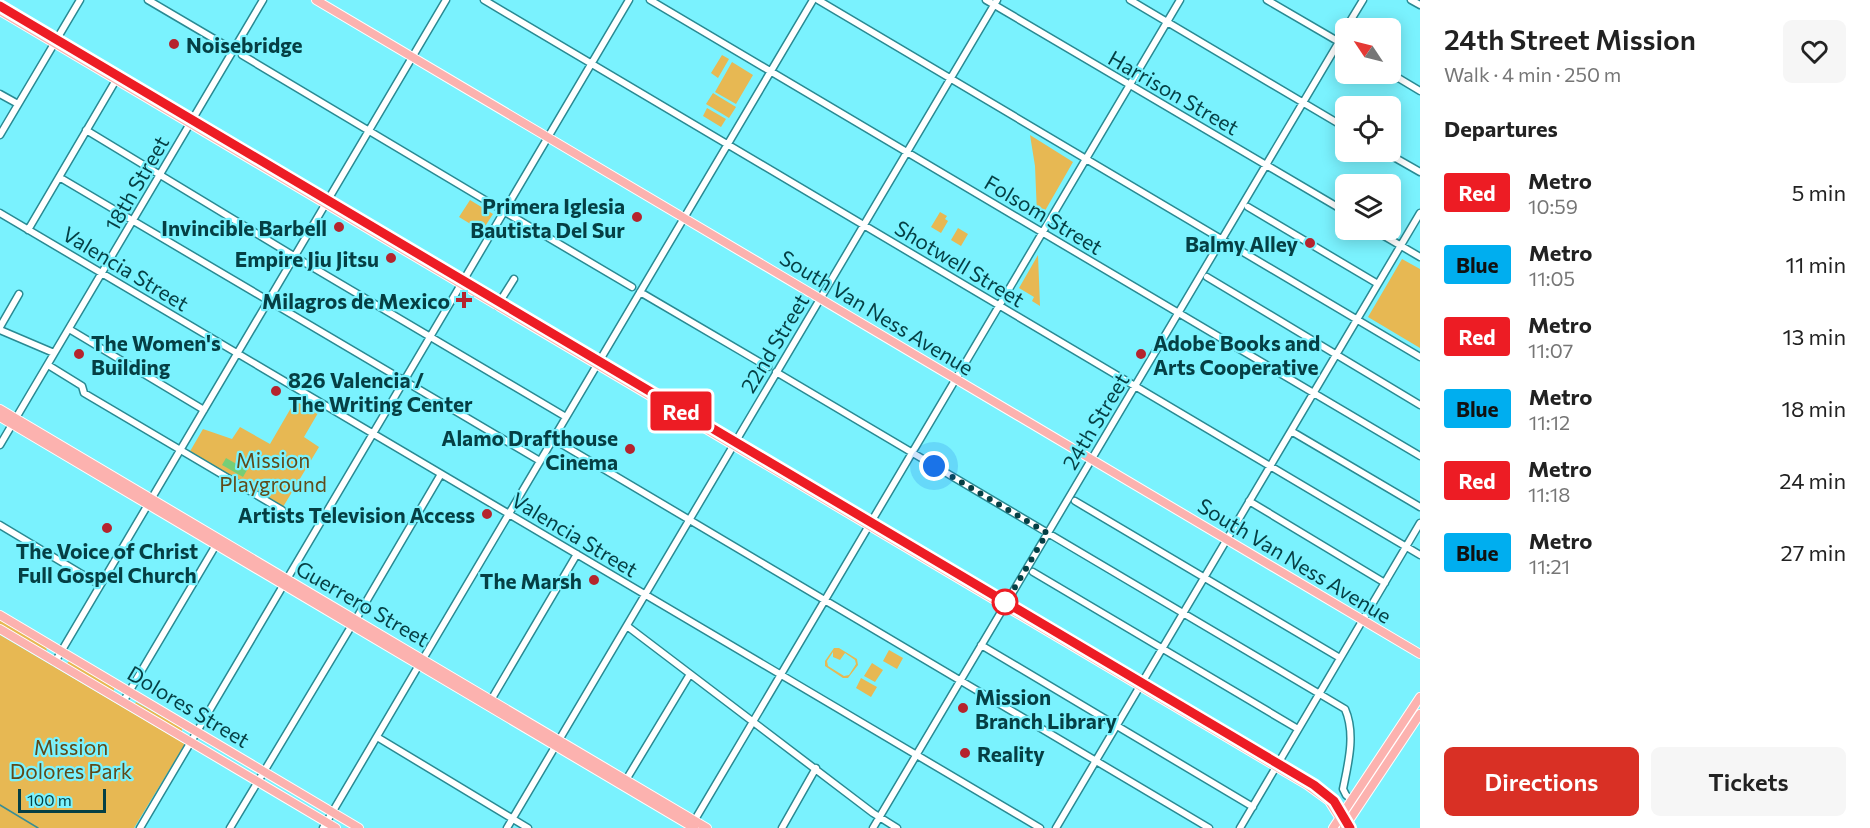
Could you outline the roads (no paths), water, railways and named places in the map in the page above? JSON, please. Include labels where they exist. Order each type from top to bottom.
[{"type":"main road","name":"South Van Ness Avenue","points":[[316,0],[1420,654]]},
{"type":"main road","points":[[0,11],[1318,792],[1329,801],[1345,828]]},
{"type":"main road","name":"Guerrero Street","points":[[0,409],[14,421],[285,583]]},
{"type":"main road","name":"Guerrero Street","points":[[0,417],[14,421]]},
{"type":"main road","name":"Guerrero Street","points":[[150,502],[216,545],[354,622],[692,826],[707,828]]},
{"type":"main road","name":"Dolores Street","points":[[0,615],[359,828]]},
{"type":"main road","name":"Dolores Street","points":[[0,629],[258,782],[325,825],[336,828]]},
{"type":"main road","name":"Guerrero Street","points":[[421,662],[491,700],[557,743],[626,780],[692,826]]},
{"type":"main road","points":[[1334,828],[1420,697]]},
{"type":"main road","points":[[1345,828],[1420,714]]},
{"type":"street","points":[[0,135],[80,0]]},
{"type":"street","points":[[148,0],[233,50]]},
{"type":"street","name":"18th Street","points":[[0,445],[263,0]]},
{"type":"street","points":[[55,662],[446,0]]},
{"type":"street","name":"Shotwell Street","points":[[484,0],[1420,555]]},
{"type":"street","points":[[140,828],[630,0]]},
{"type":"street","name":"Folsom Street","points":[[650,0],[1420,456]]},
{"type":"street","points":[[325,825],[813,0]]},
{"type":"street","points":[[818,0],[1420,357]]},
{"type":"street","name":"Harrison Street","points":[[986,0],[995,2],[1130,85],[1335,205]]},
{"type":"street","points":[[1130,0],[1335,121]]},
{"type":"street","points":[[692,826],[1180,0]]},
{"type":"street","points":[[1267,0],[1335,40]]},
{"type":"street","name":"24th Street","points":[[1352,18],[1363,0]]},
{"type":"street","points":[[1411,0],[1420,5]]},
{"type":"street","name":"22nd Street","points":[[507,828],[995,2]]},
{"type":"street","name":"24th Street","points":[[873,828],[1335,47]]},
{"type":"street","points":[[242,56],[495,206]]},
{"type":"street","points":[[28,230],[116,80]]},
{"type":"street","points":[[1401,80],[1420,91]]},
{"type":"street","points":[[0,94],[18,104]]},
{"type":"street","points":[[86,130],[566,417]]},
{"type":"street","points":[[1401,161],[1420,172]]},
{"type":"street","points":[[59,177],[540,461]]},
{"type":"street","points":[[1248,207],[1378,284]]},
{"type":"street","points":[[505,212],[632,287]]},
{"type":"street","name":"Valencia Street","points":[[0,213],[1040,828]]},
{"type":"street","points":[[1056,828],[1420,213]]},
{"type":"street","points":[[1391,240],[1420,257]]},
{"type":"street","points":[[1207,277],[1420,405]]},
{"type":"street","points":[[497,306],[514,279]]},
{"type":"street","points":[[640,292],[768,368]]},
{"type":"street","points":[[19,294],[0,329],[54,353]]},
{"type":"street","points":[[69,329],[204,410]]},
{"type":"street","points":[[48,365],[82,386],[84,393],[282,510]]},
{"type":"street","points":[[776,372],[1345,710],[1348,716],[1350,746],[1343,789],[1352,800]]},
{"type":"street","points":[[1291,431],[1420,507]]},
{"type":"street","points":[[553,439],[1209,828]]},
{"type":"street","points":[[231,828],[441,474]]},
{"type":"street","points":[[1075,501],[1340,658]]},
{"type":"street","points":[[1249,501],[1385,583]]},
{"type":"street","points":[[1240,828],[1420,523]]},
{"type":"street","points":[[0,525],[100,585]]},
{"type":"street","points":[[123,702],[216,545]]},
{"type":"street","points":[[491,700],[577,554]]},
{"type":"street","points":[[1033,572],[1298,729]]},
{"type":"street","points":[[627,626],[879,817],[897,828]]},
{"type":"street","points":[[981,645],[1253,807]]},
{"type":"street","points":[[626,780],[690,674]]},
{"type":"street","points":[[377,737],[528,828]]},
{"type":"street","points":[[782,828],[816,768]]},
{"type":"tram line","points":[[0,805],[38,828]]},
{"type":"metro line","name":"Red","points":[[0,6],[1314,785],[1334,801],[1350,828]]},
{"type":"place","name":"Noisebridge","points":[[174,44]]},
{"type":"place","name":"Primera Iglesia Bautista Del Sur","points":[[637,217]]},
{"type":"place","name":"Invincible Barbell","points":[[339,227]]},
{"type":"place","name":"Balmy Alley","points":[[1310,243]]},
{"type":"place","name":"Empire Jiu Jitsu","points":[[391,258]]},
{"type":"place","name":"Milagros de Mexico","points":[[464,300]]},
{"type":"place","name":"The Women's Building","points":[[79,354]]},
{"type":"place","name":"Adobe Books and Arts Cooperative","points":[[1141,354]]},
{"type":"place","name":"826 Valencia / The Writing Center","points":[[276,391]]},
{"type":"place","name":"Alamo Drafthouse Cinema","points":[[630,449]]},
{"type":"place","name":"Artists Television Access","points":[[487,514]]},
{"type":"place","name":"The Voice of Christ Full Gospel Church","points":[[107,528]]},
{"type":"place","name":"The Marsh","points":[[594,580]]},
{"type":"place","name":"Mission Branch Library","points":[[963,708]]},
{"type":"place","name":"Reality","points":[[965,753]]},
{"type":"park label","name":"Mission Playground","points":[[273,471]]},
{"type":"park label","name":"Mission Dolores Park","points":[[71,758]]}]
